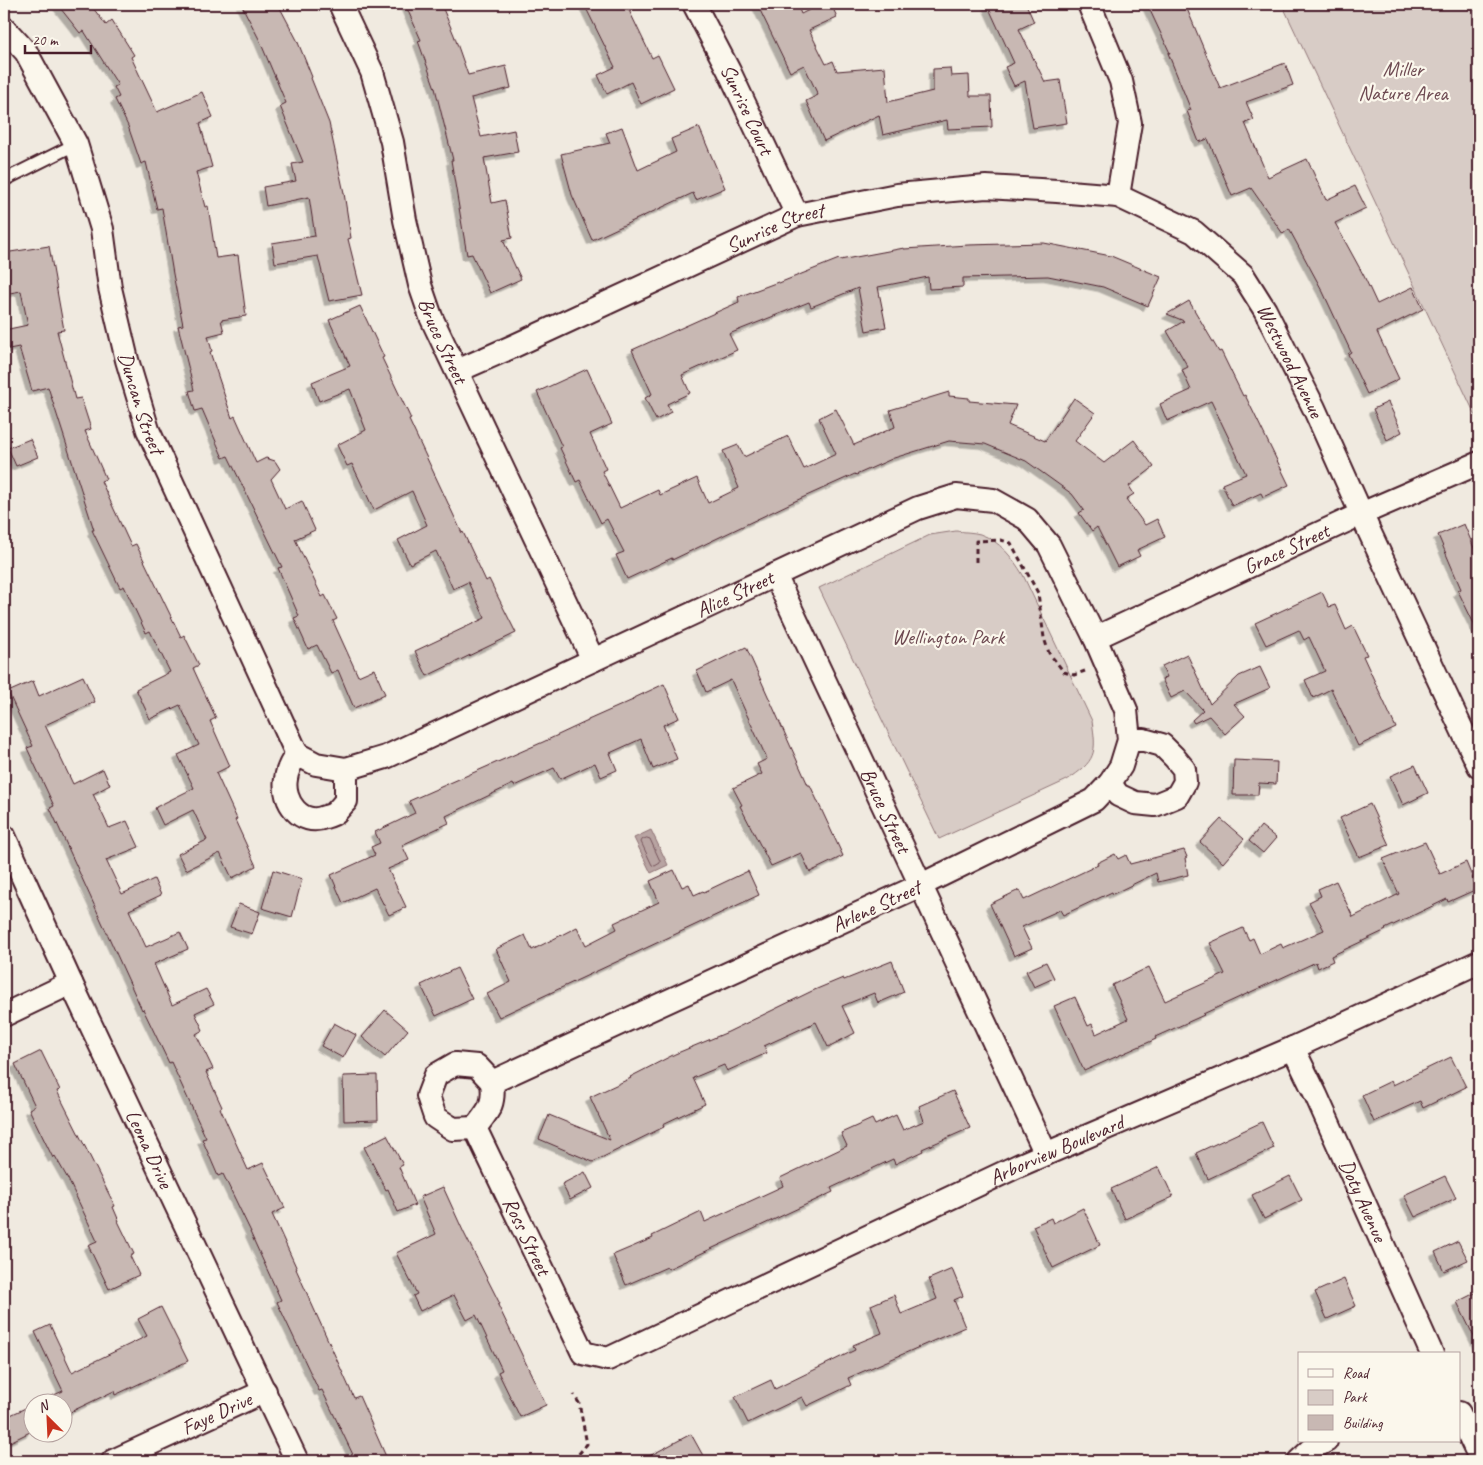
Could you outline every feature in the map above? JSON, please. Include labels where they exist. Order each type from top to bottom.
[{"type":"street","name":"Bruce Street","points":[[340,4],[372,72],[392,142],[405,220],[420,285],[431,317],[593,660]]},
{"type":"street","name":"Sunrise Court","points":[[694,4],[729,71],[797,215]]},
{"type":"street","points":[[1089,4],[1121,80],[1130,123],[1118,196]]},
{"type":"street","name":"Duncan Street","points":[[4,28],[26,52],[76,144],[102,229],[110,288],[127,360],[148,430],[307,759]]},
{"type":"street","name":"Sunrise Street","points":[[457,371],[797,215],[897,195],[986,187],[1118,196]]},
{"type":"street","name":"Westwood Avenue","points":[[1118,196],[1194,232],[1243,275],[1266,310],[1314,408],[1479,766]]},
{"type":"street","name":"Grace Street","points":[[1095,638],[1362,514],[1479,463]]},
{"type":"street","name":"Alice Street","points":[[307,759],[346,769],[386,757],[918,508],[956,496],[994,500],[1027,519],[1049,545],[1095,638]]},
{"type":"street","name":"Bruce Street","points":[[774,575],[1046,1154]]},
{"type":"street","name":"Arlene Street","points":[[492,1082],[921,885],[1094,800],[1110,783],[1121,766],[1129,740],[1126,710],[1095,638]]},
{"type":"street","points":[[1110,783],[1118,795],[1135,803],[1155,806],[1177,796],[1185,782],[1184,769],[1162,745],[1144,740],[1129,740]]},
{"type":"street","points":[[307,759],[290,765],[286,780],[288,797],[292,808],[303,818],[319,820],[334,814],[346,800],[346,769]]},
{"type":"street","name":"Leona Drive","points":[[4,836],[71,983],[297,1461]]},
{"type":"street","name":"Arborview Boulevard","points":[[637,1346],[1046,1154],[1293,1048],[1479,962]]},
{"type":"street","points":[[4,1015],[71,983]]},
{"type":"street","name":"Doty Avenue","points":[[1293,1048],[1316,1095],[1431,1352]]},
{"type":"street","points":[[455,1064],[477,1066],[492,1082],[494,1097],[486,1114],[475,1128],[453,1129],[435,1117],[428,1096],[436,1075],[455,1064]]},
{"type":"street","name":"Ross Street","points":[[475,1128],[583,1353],[608,1359],[637,1346]]},
{"type":"street","name":"Faye Drive","points":[[114,1461],[265,1391]]},
{"type":"street","points":[[1460,1416],[1479,1456]]},
{"type":"street","points":[[1299,1461],[1312,1449],[1324,1442]]},
{"type":"lane","points":[[4,180],[76,144]]},
{"type":"path","points":[[976,562],[976,541],[1001,540],[1010,544],[1038,593],[1044,638],[1049,653],[1064,672],[1074,675],[1088,670]]},
{"type":"path","points":[[573,1461],[587,1444],[579,1403],[574,1395]]},
{"type":"green space","name":"Miller Nature Area","points":[[1282,4],[1479,4],[1479,423]]},
{"type":"green space","name":"Wellington Park","points":[[956,531],[980,534],[994,541],[1005,550],[1019,568],[1092,721],[1094,749],[1084,767],[1067,780],[939,839],[819,588],[930,535]]},
{"type":"water","points":[[651,830],[668,865],[651,873],[634,838]]},
{"type":"building","points":[[57,4],[90,4],[106,25],[112,20],[134,55],[131,57],[157,112],[202,92],[213,117],[200,123],[212,167],[196,172],[205,207],[208,206],[216,258],[238,255],[246,316],[221,320],[224,332],[208,336],[212,351],[210,352],[232,418],[235,416],[256,463],[266,458],[275,461],[280,469],[271,479],[285,509],[302,501],[315,530],[295,539],[322,597],[325,595],[337,619],[333,621],[358,676],[374,669],[385,694],[354,708],[338,670],[331,673],[317,645],[308,649],[294,618],[299,616],[278,568],[282,567],[228,456],[223,458],[202,409],[195,411],[189,391],[194,390],[178,326],[183,325],[162,208],[157,209],[146,162],[141,164],[128,126],[115,99],[119,97],[114,87],[118,85],[84,31],[80,33]]},
{"type":"building","points":[[241,4],[278,4],[297,40],[329,123],[344,193],[351,238],[348,239],[362,295],[329,301],[318,256],[275,263],[272,243],[315,236],[309,197],[266,206],[263,187],[296,181],[292,164],[303,162],[280,106],[286,103],[259,39]]},
{"type":"building","points":[[405,4],[441,4],[468,75],[506,66],[511,88],[471,98],[481,137],[514,130],[518,152],[484,158],[492,203],[505,200],[512,238],[503,240],[521,279],[490,293],[472,254],[467,255],[451,160],[453,160],[435,88],[418,41],[421,40]]},
{"type":"building","points":[[584,4],[626,4],[652,58],[658,55],[674,88],[641,104],[631,82],[607,94],[598,75],[615,67]]},
{"type":"building","points":[[757,4],[797,4],[801,14],[821,4],[831,4],[837,17],[809,30],[826,64],[833,61],[837,71],[885,67],[888,102],[933,91],[933,69],[950,68],[951,76],[969,75],[970,96],[991,96],[992,127],[948,129],[947,120],[883,135],[879,115],[824,141],[806,101],[818,95],[804,65],[790,72]]},
{"type":"building","points":[[987,4],[1026,4],[1034,22],[1019,29],[1045,82],[1060,80],[1067,123],[1033,128],[1025,81],[1014,86],[1005,67],[1014,63]]},
{"type":"building","points":[[1147,4],[1185,4],[1220,88],[1285,63],[1293,85],[1246,102],[1254,120],[1245,123],[1268,177],[1307,159],[1326,200],[1355,186],[1366,208],[1335,223],[1377,304],[1413,287],[1423,309],[1377,332],[1399,379],[1367,394],[1348,354],[1351,352],[1323,292],[1289,229],[1283,234],[1251,188],[1232,196],[1208,139],[1199,142],[1187,111],[1191,110],[1168,53],[1170,53]]},
{"type":"building","points":[[622,127],[638,170],[676,152],[671,139],[699,127],[725,188],[696,200],[693,193],[592,240],[572,195],[561,154],[610,143],[606,133]]},
{"type":"building","points":[[1044,243],[1111,256],[1161,277],[1148,306],[1103,287],[1048,276],[963,278],[963,287],[929,289],[928,277],[878,287],[886,327],[866,331],[858,288],[811,307],[809,302],[729,334],[737,350],[682,375],[690,393],[667,404],[671,412],[656,420],[645,398],[652,394],[632,350],[739,302],[738,297],[839,259],[904,248]]},
{"type":"building","points":[[49,246],[64,330],[57,331],[75,399],[81,398],[91,429],[85,431],[106,479],[101,481],[131,546],[136,544],[181,637],[184,635],[199,665],[193,668],[216,718],[210,721],[230,766],[216,773],[256,866],[232,878],[220,853],[186,870],[178,854],[207,840],[193,810],[163,825],[155,808],[194,788],[178,755],[199,745],[180,705],[150,719],[136,689],[170,672],[150,631],[146,633],[124,586],[120,588],[92,530],[94,530],[48,387],[32,391],[19,347],[4,350],[4,330],[28,325],[21,291],[4,294],[4,253]]},
{"type":"building","points":[[1189,301],[1219,352],[1221,351],[1243,396],[1245,395],[1289,485],[1263,497],[1261,493],[1232,506],[1222,484],[1246,474],[1211,401],[1167,421],[1160,404],[1191,390],[1182,370],[1188,367],[1167,331],[1184,321],[1167,314]]},
{"type":"building","points":[[360,306],[411,419],[409,420],[462,533],[486,581],[489,579],[516,633],[427,676],[415,651],[485,618],[468,582],[453,589],[436,551],[410,564],[398,540],[427,525],[412,491],[374,510],[352,464],[347,466],[337,445],[366,430],[350,389],[319,401],[312,382],[350,366],[329,320]]},
{"type":"building","points":[[587,369],[612,424],[590,434],[606,469],[602,471],[620,508],[658,490],[660,495],[697,478],[708,503],[739,488],[723,451],[738,445],[744,457],[788,436],[804,469],[836,454],[819,418],[836,409],[854,445],[895,427],[890,410],[949,392],[949,396],[969,398],[969,401],[1016,405],[1008,425],[1045,441],[1074,398],[1095,413],[1075,441],[1104,463],[1134,440],[1154,467],[1129,486],[1134,494],[1126,499],[1145,525],[1157,519],[1165,537],[1137,550],[1140,556],[1117,567],[1097,527],[1092,531],[1079,513],[1084,510],[1072,494],[1026,461],[985,444],[949,441],[894,458],[855,474],[672,560],[672,558],[627,579],[616,555],[624,552],[607,519],[601,523],[580,480],[576,482],[537,392]]},
{"type":"building","points":[[1388,402],[1402,432],[1387,440],[1373,409]]},
{"type":"building","points":[[30,439],[38,457],[16,466],[8,448]]},
{"type":"building","points":[[1464,524],[1479,560],[1479,634],[1458,591],[1461,589],[1438,535]]},
{"type":"building","points":[[1322,592],[1329,607],[1335,605],[1346,630],[1353,626],[1367,655],[1363,656],[1396,728],[1358,746],[1331,689],[1313,698],[1305,680],[1325,671],[1309,637],[1304,640],[1299,630],[1266,645],[1255,623]]},
{"type":"building","points":[[746,647],[808,785],[810,785],[843,856],[810,872],[801,853],[771,866],[740,806],[742,805],[733,788],[762,774],[757,764],[767,759],[731,680],[706,692],[697,671]]},
{"type":"building","points":[[1187,654],[1210,704],[1239,676],[1260,667],[1270,688],[1234,704],[1245,716],[1225,734],[1209,716],[1194,723],[1192,720],[1203,710],[1185,691],[1171,698],[1162,679],[1167,677],[1162,666]]},
{"type":"building","points":[[83,676],[95,702],[45,725],[73,784],[103,769],[110,785],[93,794],[109,828],[127,821],[139,847],[106,860],[122,894],[154,879],[161,895],[129,910],[146,947],[180,932],[188,949],[154,964],[172,1005],[206,989],[214,1004],[195,1013],[203,1030],[196,1034],[213,1069],[206,1072],[248,1170],[263,1163],[285,1208],[272,1214],[354,1398],[359,1396],[388,1461],[356,1461],[322,1390],[319,1391],[277,1302],[281,1300],[251,1232],[223,1174],[218,1176],[202,1139],[206,1138],[171,1062],[169,1063],[142,1010],[50,808],[54,806],[27,748],[33,746],[8,692],[33,681],[39,696]]},
{"type":"building","points":[[664,684],[679,718],[663,725],[677,759],[653,769],[641,739],[610,753],[617,770],[601,777],[595,763],[560,779],[554,768],[514,786],[513,784],[446,816],[449,823],[402,845],[409,860],[388,869],[406,907],[389,915],[375,888],[343,903],[331,875],[375,855],[371,847],[380,843],[375,832],[415,813],[409,801],[543,742]]},
{"type":"building","points":[[1234,760],[1277,762],[1276,784],[1259,783],[1258,795],[1233,795]]},
{"type":"building","points":[[1415,765],[1428,793],[1403,805],[1390,776]]},
{"type":"building","points":[[1370,804],[1389,845],[1359,857],[1340,818]]},
{"type":"building","points":[[1221,819],[1244,839],[1223,863],[1200,842]]},
{"type":"building","points":[[1261,826],[1276,838],[1263,853],[1249,841]]},
{"type":"building","points":[[1425,842],[1440,874],[1466,862],[1477,889],[1448,902],[1447,899],[1385,929],[1331,956],[1333,961],[1318,968],[1316,962],[1155,1037],[1156,1039],[1084,1071],[1054,1006],[1075,997],[1088,1026],[1092,1024],[1096,1034],[1128,1019],[1112,985],[1149,967],[1165,1001],[1225,974],[1210,943],[1243,928],[1249,940],[1253,938],[1260,954],[1281,944],[1283,948],[1324,930],[1309,902],[1321,896],[1318,889],[1336,881],[1353,917],[1399,894],[1383,859]]},
{"type":"building","points":[[1184,850],[1187,857],[1185,858],[1188,875],[1158,882],[1156,873],[1063,915],[1060,910],[1022,927],[1032,948],[1014,956],[990,904],[1019,890],[1024,900],[1098,865],[1097,863],[1115,854],[1118,859],[1126,855],[1130,864]]},
{"type":"building","points":[[273,870],[302,879],[292,917],[262,908]]},
{"type":"building","points":[[674,870],[682,887],[689,884],[694,895],[748,871],[759,895],[499,1017],[487,994],[511,982],[496,949],[525,935],[532,950],[577,927],[586,945],[617,929],[614,923],[659,902],[650,881]]},
{"type":"building","points":[[239,904],[260,912],[252,934],[230,927]]},
{"type":"building","points":[[892,961],[904,992],[878,1003],[874,993],[842,1006],[855,1033],[828,1047],[816,1022],[764,1046],[767,1053],[727,1071],[724,1065],[693,1078],[705,1104],[663,1124],[664,1127],[593,1162],[539,1139],[549,1115],[610,1140],[590,1097],[631,1078],[675,1054],[728,1032],[812,991]]},
{"type":"building","points":[[1046,962],[1054,978],[1034,987],[1026,971]]},
{"type":"building","points":[[457,968],[472,999],[436,1016],[421,985]]},
{"type":"building","points":[[385,1010],[408,1030],[385,1057],[362,1037]]},
{"type":"building","points":[[334,1023],[356,1035],[343,1058],[321,1046]]},
{"type":"building","points":[[41,1051],[60,1090],[57,1091],[115,1206],[113,1207],[118,1221],[134,1254],[130,1256],[139,1275],[109,1289],[88,1245],[97,1241],[68,1179],[55,1156],[53,1158],[29,1109],[35,1106],[15,1064]]},
{"type":"building","points":[[1451,1057],[1466,1087],[1423,1108],[1420,1101],[1374,1122],[1362,1095],[1391,1081],[1393,1085]]},
{"type":"building","points":[[377,1075],[378,1120],[344,1121],[343,1076]]},
{"type":"building","points":[[953,1091],[970,1128],[922,1149],[923,1151],[895,1164],[893,1159],[831,1188],[833,1192],[668,1269],[667,1267],[626,1285],[613,1255],[653,1238],[652,1236],[701,1212],[705,1222],[783,1186],[780,1178],[847,1146],[841,1133],[872,1119],[875,1125],[896,1115],[903,1130],[924,1121],[919,1106]]},
{"type":"building","points":[[1262,1122],[1274,1148],[1208,1179],[1196,1153]]},
{"type":"building","points":[[387,1135],[403,1165],[399,1167],[415,1205],[398,1212],[388,1189],[386,1190],[364,1147]]},
{"type":"building","points":[[1159,1167],[1173,1197],[1125,1219],[1111,1189]]},
{"type":"building","points":[[585,1172],[593,1188],[570,1200],[562,1184]]},
{"type":"building","points":[[1290,1176],[1302,1200],[1264,1219],[1252,1195]]},
{"type":"building","points":[[1445,1176],[1456,1198],[1415,1217],[1404,1195]]},
{"type":"building","points":[[443,1187],[500,1304],[498,1305],[546,1405],[520,1417],[498,1372],[502,1370],[476,1315],[467,1320],[454,1295],[420,1311],[413,1296],[417,1294],[396,1253],[436,1234],[420,1197]]},
{"type":"building","points":[[1083,1208],[1100,1245],[1053,1268],[1033,1226],[1051,1218],[1053,1223]]},
{"type":"building","points":[[1458,1241],[1468,1260],[1444,1271],[1435,1252]]},
{"type":"building","points":[[952,1269],[963,1296],[954,1300],[965,1327],[848,1378],[851,1385],[807,1406],[802,1397],[748,1423],[735,1397],[771,1380],[775,1389],[855,1350],[853,1345],[882,1333],[871,1305],[894,1295],[901,1314],[937,1299],[929,1279]]},
{"type":"building","points":[[1344,1279],[1356,1306],[1327,1319],[1315,1292]]},
{"type":"building","points":[[1479,1291],[1479,1347],[1457,1302]]},
{"type":"building","points":[[161,1307],[188,1361],[115,1395],[114,1391],[72,1411],[72,1392],[61,1392],[63,1391],[35,1332],[50,1325],[72,1372],[147,1336],[138,1319]]},
{"type":"building","points":[[22,1410],[22,1436],[4,1445],[4,1418]]},
{"type":"building","points":[[691,1434],[706,1461],[640,1461]]}]
